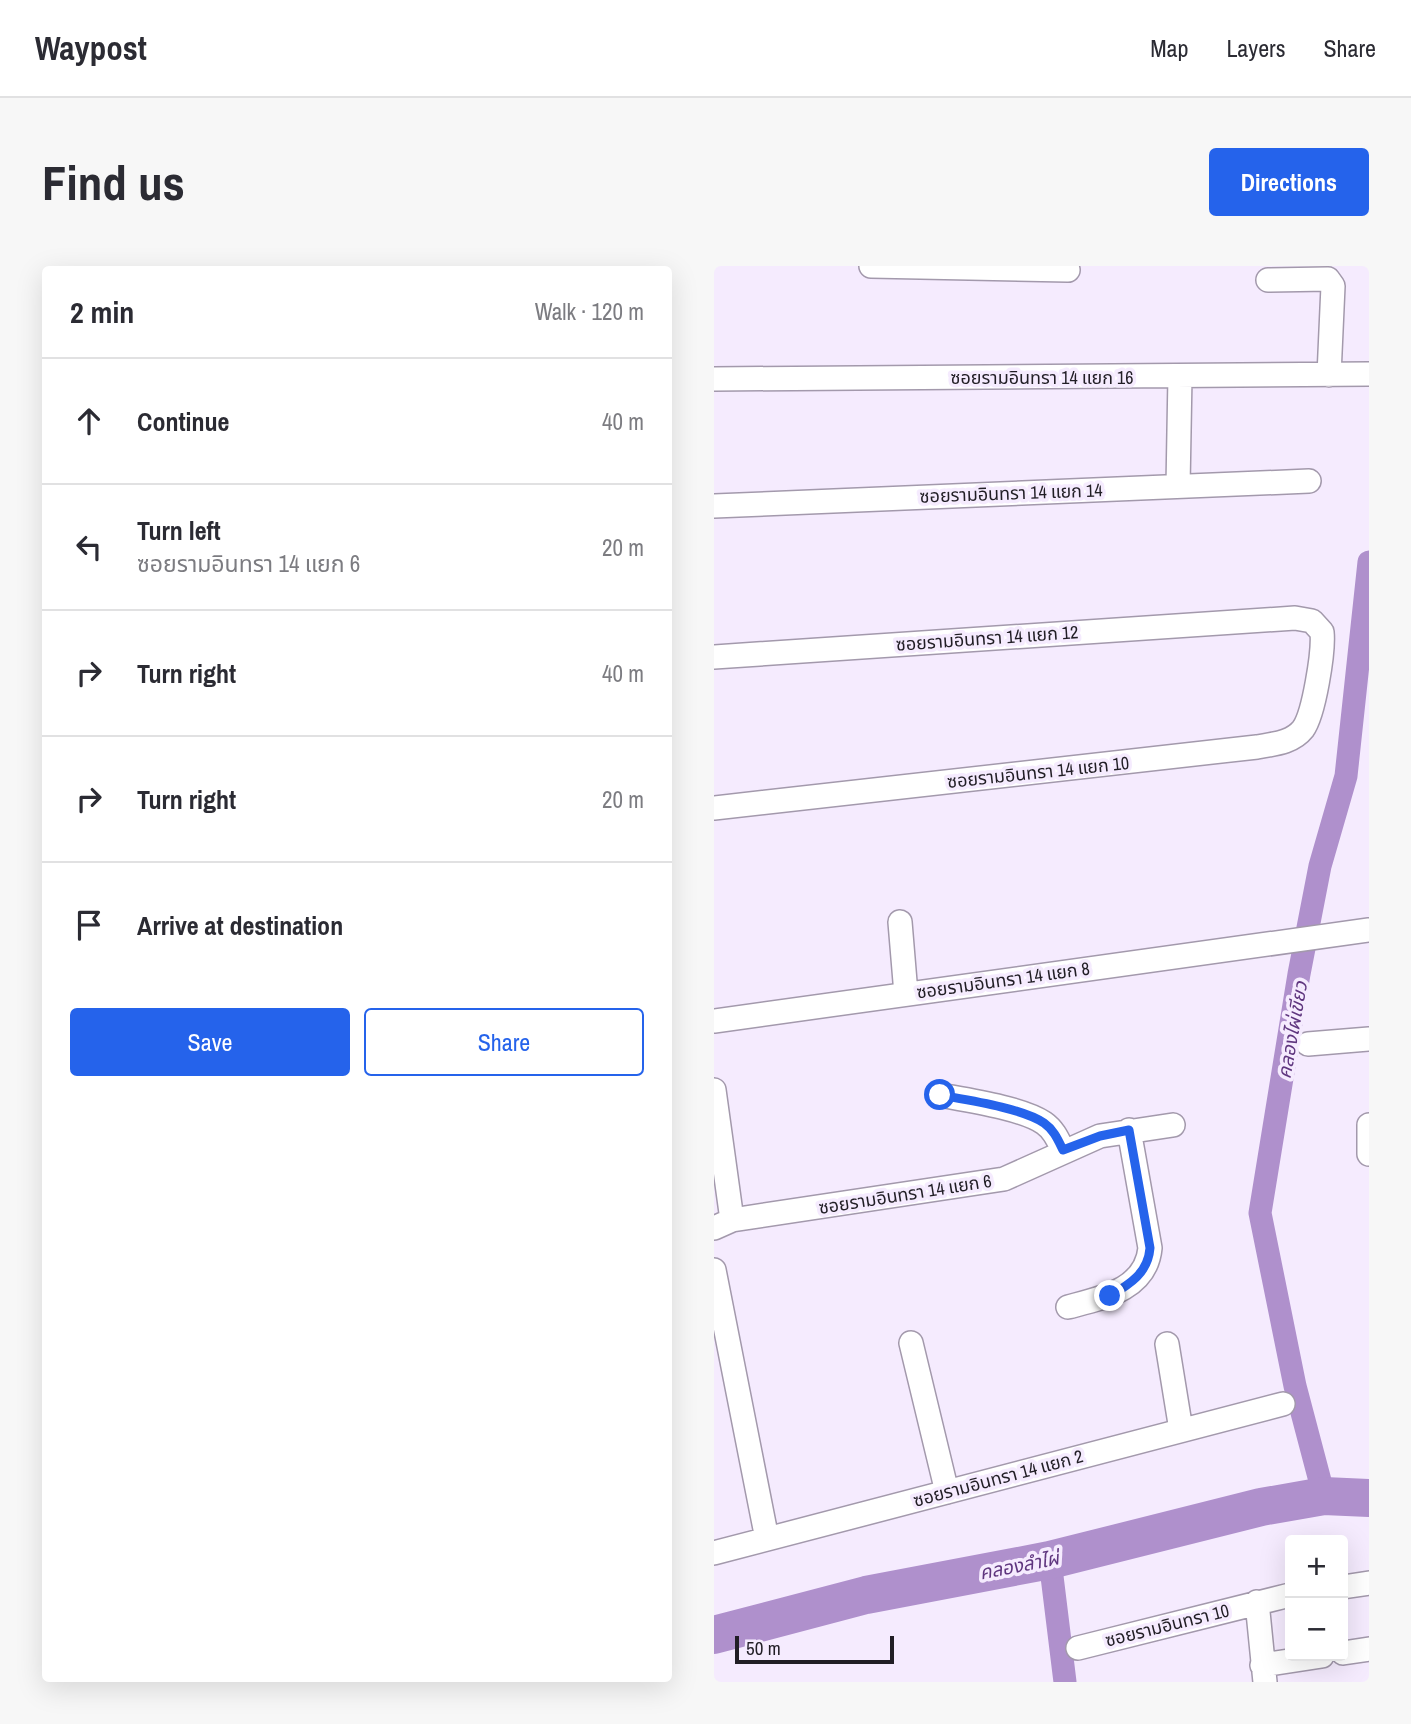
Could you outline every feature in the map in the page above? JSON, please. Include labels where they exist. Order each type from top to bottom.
[{"type":"street","points":[[871,266],[1068,270]]},
{"type":"street","points":[[1268,280],[1328,279],[1331,282],[1329,375]]},
{"type":"street","name":"ซอยรามอินทรา 14 แยก 16","points":[[714,379],[1369,374]]},
{"type":"street","points":[[1178,486],[1180,376]]},
{"type":"street","name":"ซอยรามอินทรา 14 แยก 14","points":[[714,506],[1309,481]]},
{"type":"street","name":"ซอยรามอินทรา 14 แยก 12","points":[[714,657],[1295,618],[1312,621],[1322,632],[1323,645],[1317,677]]},
{"type":"street","name":"ซอยรามอินทรา 14 แยก 10","points":[[714,808],[1257,747],[1287,741],[1303,730],[1311,711],[1317,677]]},
{"type":"street","points":[[900,922],[906,994]]},
{"type":"street","name":"ซอยรามอินทรา 14 แยก 8","points":[[714,1021],[1369,930]]},
{"type":"street","points":[[1308,1044],[1369,1039]]},
{"type":"street","points":[[714,1090],[723,1224]]},
{"type":"street","points":[[940,1095],[990,1105],[1034,1118],[1056,1135],[1063,1150]]},
{"type":"street","name":"ซอยรามอินทรา 14 แยก 6","points":[[723,1224],[1004,1179],[1063,1150],[1100,1136],[1173,1125]]},
{"type":"street","points":[[1369,1125],[1369,1154]]},
{"type":"street","points":[[1068,1307],[1110,1296],[1128,1286],[1149,1260],[1150,1248],[1129,1130]]},
{"type":"street","points":[[714,1270],[767,1539]]},
{"type":"street","points":[[911,1343],[947,1492]]},
{"type":"street","points":[[1167,1344],[1181,1430]]},
{"type":"street","name":"ซอยรามอินทรา 14 แยก 2","points":[[714,1553],[1283,1404]]},
{"type":"street","points":[[1348,1586],[1369,1583]]},
{"type":"street","name":"ซอยรามอินทรา 10","points":[[1078,1648],[1285,1596]]},
{"type":"street","points":[[1257,1602],[1264,1673],[1305,1661]]},
{"type":"street","points":[[1348,1652],[1369,1649]]},
{"type":"waterway","name":"คลองไผ่เขียว","points":[[1324,1496],[1295,1386],[1260,1213],[1299,974],[1320,866],[1346,776],[1369,562]]},
{"type":"waterway","name":"คลองลำไผ่","points":[[714,1635],[866,1595],[1050,1560],[1261,1507],[1324,1496],[1369,1498]]},
{"type":"waterway","points":[[1050,1560],[1065,1682]]},
{"type":"route","points":[[940,1095],[990,1105],[1034,1118],[1056,1135],[1063,1150],[1100,1136],[1129,1130],[1150,1248],[1149,1260],[1128,1286],[1110,1296]]}]
